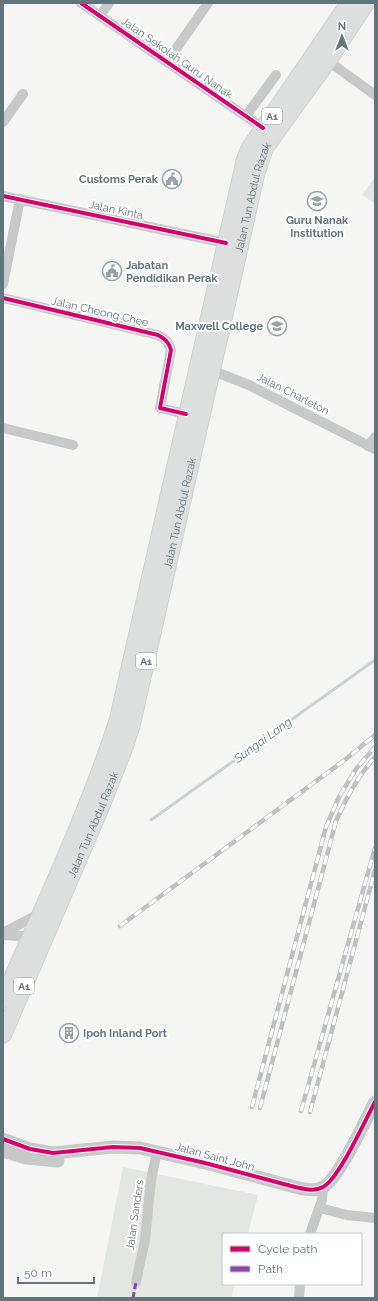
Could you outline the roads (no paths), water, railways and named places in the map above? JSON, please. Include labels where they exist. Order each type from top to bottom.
[{"type":"main road","name":"Jalan Tun Abdul Razak","points":[[3,999],[37,937],[101,807],[132,724],[204,370],[226,243],[245,159],[249,149],[263,128],[350,3]]},
{"type":"main road","name":"Jalan Tun Abdul Razak","points":[[3,1035],[37,937],[40,914],[79,823],[111,742],[118,719],[186,414],[204,370],[232,281],[254,182],[265,148],[328,61],[366,3]]},
{"type":"main road","points":[[232,281],[231,252],[226,243],[230,243],[239,232],[248,195],[254,182]]},
{"type":"street","name":"Jalan Sekolah Guru Nanak","points":[[81,3],[263,128]]},
{"type":"street","points":[[100,16],[109,3]]},
{"type":"street","points":[[167,62],[208,3]]},
{"type":"street","points":[[328,61],[375,95]]},
{"type":"street","points":[[246,116],[276,75]]},
{"type":"street","points":[[3,122],[23,94]]},
{"type":"street","name":"Jalan Kinta","points":[[3,196],[226,243]]},
{"type":"street","points":[[3,284],[20,199]]},
{"type":"street","name":"Jalan Cheong Chee","points":[[3,298],[158,335],[165,338],[170,344],[171,350],[160,408],[186,414]]},
{"type":"street","name":"Jalan Charleton","points":[[204,370],[221,374],[249,385],[372,448]]},
{"type":"street","points":[[3,428],[73,445]]},
{"type":"street","points":[[372,448],[375,437]]},
{"type":"street","points":[[3,934],[40,914]]},
{"type":"street","points":[[3,934],[37,937]]},
{"type":"street","points":[[310,1233],[320,1208],[323,1190],[344,1161],[375,1102]]},
{"type":"street","points":[[323,1190],[329,1189],[342,1173],[375,1115]]},
{"type":"street","name":"Jalan Saint John","points":[[3,1139],[30,1149],[53,1153],[113,1147],[140,1148],[156,1155]]},
{"type":"street","name":"Jalan Saint John","points":[[3,1152],[26,1158],[52,1161],[124,1154],[156,1155],[210,1164],[295,1187],[323,1190]]},
{"type":"street","name":"Jalan Sanders","points":[[136,1282],[145,1240],[156,1155]]},
{"type":"street","points":[[320,1208],[347,1215],[375,1218]]},
{"type":"street","points":[[298,1298],[300,1285]]},
{"type":"waterway","name":"Sungai Lang","points":[[151,820],[375,660]]},
{"type":"railway","points":[[120,926],[346,759],[375,735]]},
{"type":"railway","points":[[252,1107],[326,827],[339,797],[356,769],[375,747]]},
{"type":"railway","points":[[260,1108],[336,821],[353,788],[375,757]]},
{"type":"railway","points":[[301,1111],[375,848]]},
{"type":"railway","points":[[310,1112],[375,870]]},
{"type":"place","name":"Customs Perak","points":[[172,179]]},
{"type":"place","name":"Guru Nanak Institution","points":[[317,201]]},
{"type":"place","name":"Jabatan Pendidikan Perak","points":[[112,271]]},
{"type":"place","name":"Maxwell College","points":[[277,326]]},
{"type":"place","name":"Ipoh Inland Port","points":[[69,1033]]}]
